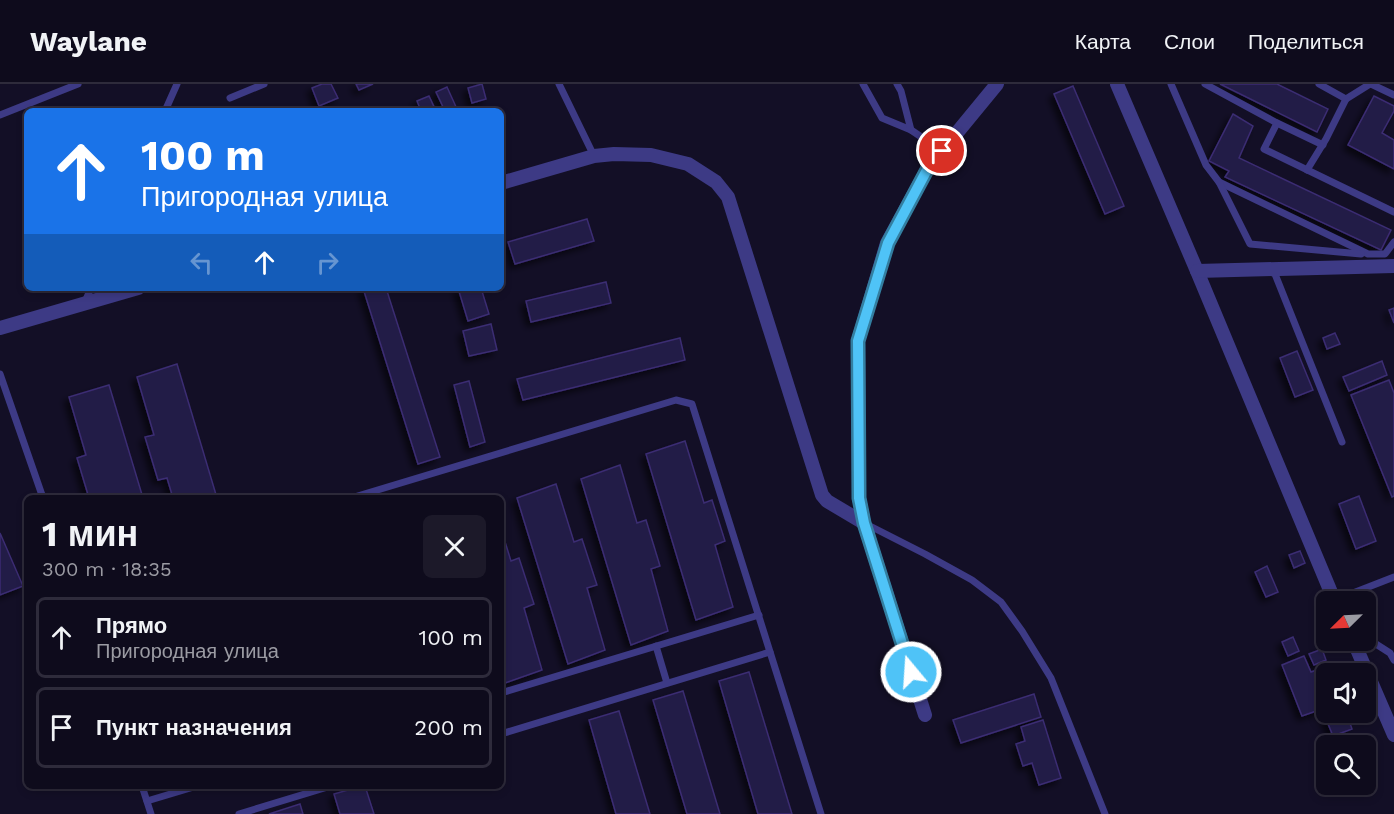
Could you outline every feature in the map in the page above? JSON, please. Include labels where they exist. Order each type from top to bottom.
[{"type":"street","points":[[925,715],[864,523],[859,498],[858,341],[888,243],[928,168],[997,84]]},
{"type":"street","points":[[1117,84],[1331,591]]},
{"type":"street","points":[[504,182],[594,156],[614,154],[651,155],[688,164],[716,182],[728,197],[822,495],[827,501],[864,523]]},
{"type":"street","points":[[1197,271],[1394,266]]},
{"type":"street","points":[[0,328],[128,291]]},
{"type":"street","points":[[1358,651],[1394,735]]},
{"type":"lane","points":[[0,115],[78,84]]},
{"type":"lane","points":[[166,108],[177,84]]},
{"type":"lane","points":[[230,98],[264,84]]},
{"type":"lane","points":[[559,84],[594,156]]},
{"type":"lane","points":[[863,84],[882,118],[911,130],[942,151]]},
{"type":"lane","points":[[897,84],[911,130]]},
{"type":"lane","points":[[1171,84],[1206,165],[1219,182],[1250,244],[1385,254],[1394,242]]},
{"type":"lane","points":[[1205,84],[1323,145]]},
{"type":"lane","points":[[1319,84],[1346,99]]},
{"type":"lane","points":[[1307,170],[1323,145],[1346,99],[1371,84],[1394,95]]},
{"type":"lane","points":[[1277,123],[1264,149],[1394,212]]},
{"type":"lane","points":[[1219,182],[1368,254]]},
{"type":"lane","points":[[1273,269],[1342,442]]},
{"type":"lane","points":[[84,304],[90,291]]},
{"type":"lane","points":[[0,374],[41,495]]},
{"type":"lane","points":[[361,495],[676,400],[692,404],[821,814]]},
{"type":"lane","points":[[864,523],[972,580],[1001,602],[1051,678],[1105,814]]},
{"type":"lane","points":[[1360,591],[1394,577]]},
{"type":"lane","points":[[504,692],[759,615]]},
{"type":"lane","points":[[1376,644],[1389,653],[1394,660]]},
{"type":"lane","points":[[656,646],[667,683]]},
{"type":"lane","points":[[504,733],[770,652]]},
{"type":"lane","points":[[143,789],[152,814]]},
{"type":"lane","points":[[147,801],[187,789]]},
{"type":"lane","points":[[239,814],[321,789]]},
{"type":"building","points":[[322,84],[331,84],[338,98],[319,106],[312,88]]},
{"type":"building","points":[[356,84],[373,84],[359,90]]},
{"type":"building","points":[[482,84],[486,99],[472,103],[468,88]]},
{"type":"building","points":[[1220,84],[1277,84],[1328,109],[1317,132]]},
{"type":"building","points":[[1073,86],[1124,206],[1105,214],[1054,94]]},
{"type":"building","points":[[447,87],[457,108],[444,108],[436,92]]},
{"type":"building","points":[[429,96],[435,108],[420,108],[417,101]]},
{"type":"building","points":[[1374,96],[1394,106],[1394,111],[1382,133],[1394,140],[1394,169],[1348,145]]},
{"type":"building","points":[[1233,114],[1253,126],[1239,158],[1391,230],[1381,250],[1225,177],[1229,171],[1209,161]]},
{"type":"building","points":[[587,219],[594,241],[515,264],[508,242]]},
{"type":"building","points":[[606,282],[611,303],[531,322],[526,301]]},
{"type":"building","points":[[364,291],[387,291],[440,457],[418,464]]},
{"type":"building","points":[[459,291],[482,291],[489,314],[468,321]]},
{"type":"building","points":[[1394,308],[1394,323],[1389,310]]},
{"type":"building","points":[[491,324],[497,350],[469,356],[463,331]]},
{"type":"building","points":[[1335,333],[1340,344],[1327,349],[1323,338]]},
{"type":"building","points":[[680,338],[685,360],[523,400],[517,379]]},
{"type":"building","points":[[1297,351],[1313,390],[1295,397],[1280,358]]},
{"type":"building","points":[[1382,361],[1387,375],[1349,391],[1343,377]]},
{"type":"building","points":[[177,364],[216,495],[172,495],[167,478],[158,480],[145,437],[154,435],[137,377]]},
{"type":"building","points":[[1389,380],[1394,393],[1394,496],[1392,497],[1351,395]]},
{"type":"building","points":[[469,381],[485,442],[470,447],[454,385]]},
{"type":"building","points":[[109,385],[142,495],[88,495],[77,458],[86,455],[69,397]]},
{"type":"building","points":[[685,441],[704,503],[712,500],[725,541],[715,545],[733,607],[696,620],[646,454]]},
{"type":"building","points":[[620,465],[637,523],[646,520],[660,566],[651,569],[668,631],[631,645],[581,479]]},
{"type":"building","points":[[556,484],[574,542],[582,539],[597,585],[587,588],[605,650],[568,664],[517,498]]},
{"type":"building","points":[[1359,496],[1376,541],[1356,549],[1339,504]]},
{"type":"building","points":[[0,533],[23,586],[0,595]]},
{"type":"building","points":[[504,539],[511,561],[519,558],[534,604],[524,608],[542,670],[505,683]]},
{"type":"building","points":[[1300,551],[1305,563],[1294,568],[1289,555]]},
{"type":"building","points":[[1267,566],[1278,592],[1266,597],[1255,572]]},
{"type":"building","points":[[1293,637],[1299,651],[1288,656],[1282,642]]},
{"type":"building","points":[[1323,651],[1326,660],[1314,665],[1309,654]]},
{"type":"building","points":[[1304,656],[1311,672],[1316,670],[1316,711],[1302,716],[1282,665]]},
{"type":"building","points":[[749,672],[792,814],[758,814],[719,681]]},
{"type":"building","points":[[683,691],[720,814],[687,814],[653,700]]},
{"type":"building","points":[[1034,694],[1041,717],[961,743],[953,720]]},
{"type":"building","points":[[619,711],[650,814],[616,814],[589,720]]},
{"type":"building","points":[[1043,720],[1061,778],[1039,785],[1032,763],[1023,766],[1016,744],[1025,741],[1021,727]]},
{"type":"building","points":[[1328,723],[1350,723],[1352,729],[1333,735]]},
{"type":"building","points":[[352,789],[366,789],[374,814],[340,814],[334,794]]},
{"type":"building","points":[[300,804],[303,814],[269,814]]},
{"type":"route","points":[[911,672],[864,523],[859,498],[858,341],[888,243],[928,168],[942,151]]}]
